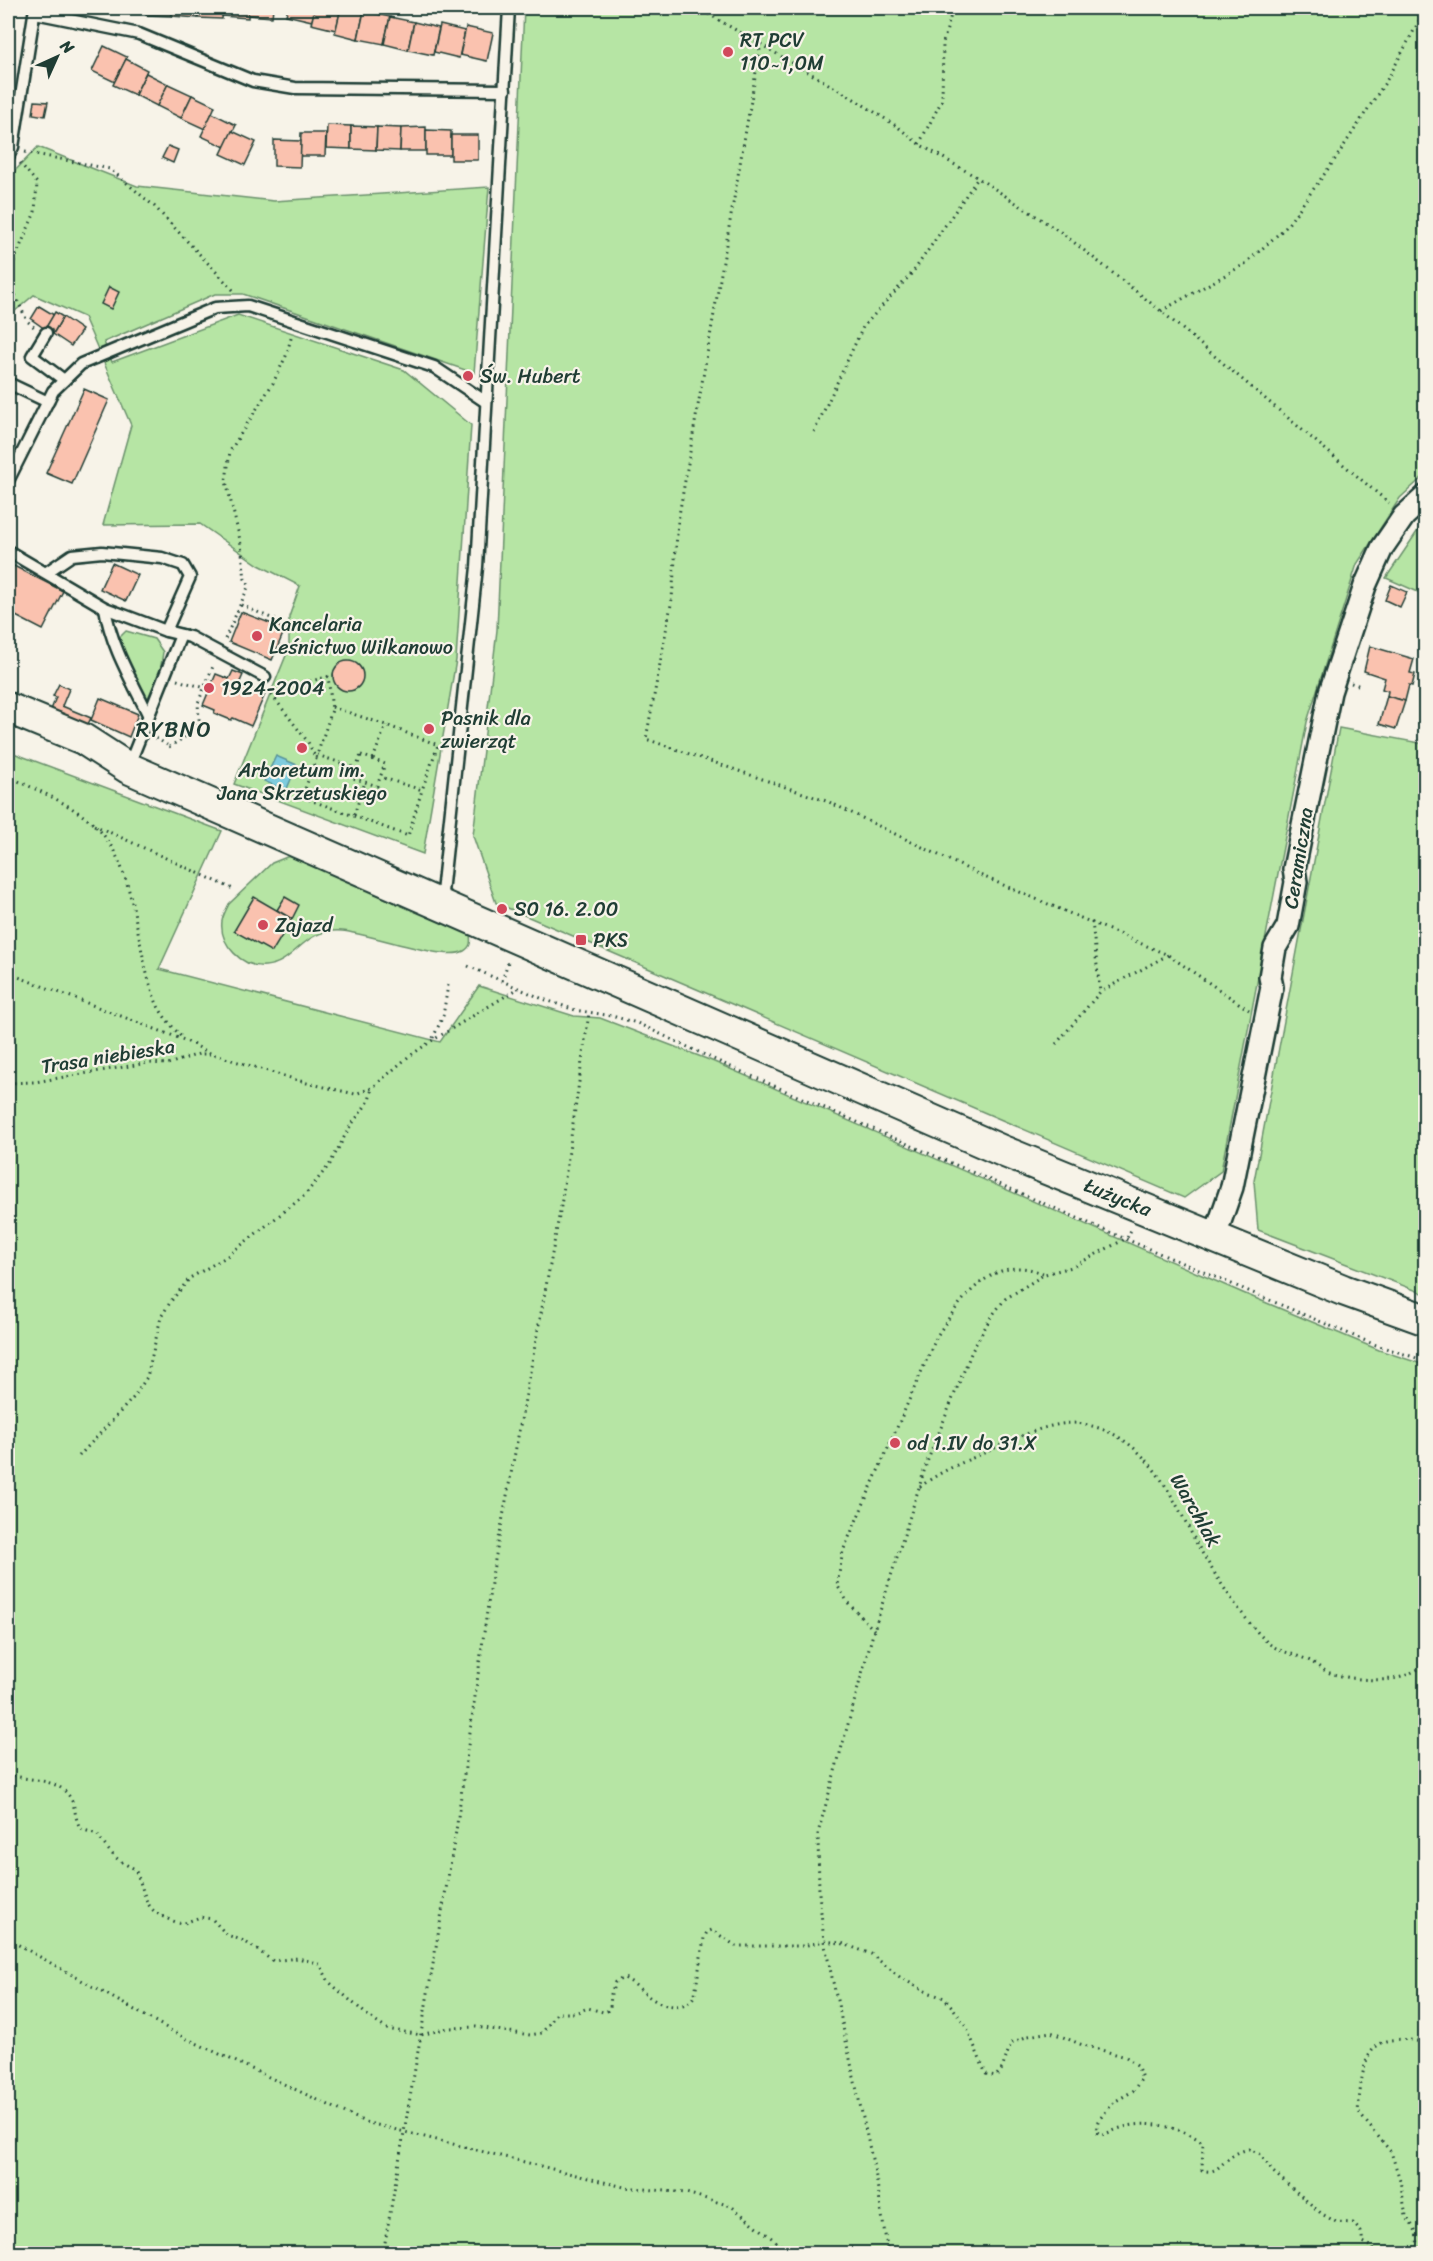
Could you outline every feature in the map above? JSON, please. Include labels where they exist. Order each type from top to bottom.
[{"type":"main road","points":[[8,708],[82,739],[128,768]]},
{"type":"main road","points":[[8,727],[90,761],[128,768]]},
{"type":"main road","name":"Łużycka","points":[[128,768],[1005,1152],[1343,1290],[1425,1320]]},
{"type":"street","name":"Ceramiczna","points":[[1215,1236],[1232,1187],[1272,987],[1270,977],[1275,948],[1288,926],[1296,882],[1294,869],[1330,692],[1365,586],[1382,548],[1410,521],[1425,496]]},
{"type":"lane","points":[[441,905],[477,567],[509,8]]},
{"type":"lane","points":[[10,153],[35,10],[139,34],[253,81],[296,88],[505,90]]},
{"type":"lane","points":[[8,481],[53,391],[81,364],[215,308],[248,306],[434,368],[486,402]]},
{"type":"lane","points":[[45,335],[32,356],[64,380]]},
{"type":"lane","points":[[8,383],[48,402]]},
{"type":"lane","points":[[8,551],[105,608],[166,631],[181,634],[219,651],[265,677]]},
{"type":"lane","points":[[47,573],[72,555],[102,552],[162,558],[183,565],[190,577],[166,631]]},
{"type":"lane","points":[[105,608],[108,625],[119,656],[148,714]]},
{"type":"lane","points":[[128,768],[181,634]]},
{"type":"path","points":[[698,8],[851,97],[898,127],[919,144],[978,178],[1062,233],[1161,311],[1425,535]]},
{"type":"path","points":[[919,144],[942,100],[943,43],[953,8]]},
{"type":"path","points":[[1161,311],[1245,264],[1286,227],[1336,158],[1390,75],[1425,8]]},
{"type":"path","points":[[760,43],[678,520],[672,599],[646,739],[829,802],[982,876],[1168,955],[1265,1021]]},
{"type":"path","points":[[10,153],[110,169],[121,176],[177,230],[248,306]]},
{"type":"path","points":[[10,153],[37,183],[35,212],[11,268],[12,288],[27,321],[45,335]]},
{"type":"path","points":[[814,432],[863,327],[914,273],[978,178]]},
{"type":"path","points":[[149,735],[168,746],[193,732],[197,727],[198,703],[249,585],[245,579],[241,544],[226,481],[230,451],[273,383],[286,356],[296,322]]},
{"type":"path","points":[[241,605],[278,621]]},
{"type":"path","points":[[164,675],[209,689]]},
{"type":"path","points":[[269,692],[334,675]]},
{"type":"path","points":[[328,676],[332,706],[302,797],[408,836],[438,745],[332,706]]},
{"type":"path","points":[[265,677],[269,692],[308,742],[316,757],[356,768]]},
{"type":"path","points":[[373,759],[386,725]]},
{"type":"path","points":[[361,755],[373,759],[385,764],[377,786],[353,778],[361,755]]},
{"type":"path","points":[[8,776],[74,810],[93,824],[233,889]]},
{"type":"path","points":[[381,777],[422,790]]},
{"type":"path","points":[[354,816],[365,782]]},
{"type":"path","points":[[93,824],[118,861],[134,913],[148,977],[158,1005],[184,1040]]},
{"type":"path","points":[[1092,922],[1100,992]]},
{"type":"path","points":[[1056,1044],[1100,992],[1168,955]]},
{"type":"path","points":[[501,981],[508,962]]},
{"type":"path","points":[[468,966],[565,1006],[637,1023],[829,1110],[1373,1344],[1425,1361]]},
{"type":"path","points":[[8,973],[184,1040],[212,1054],[307,1083],[355,1094],[372,1088],[408,1057],[519,988]]},
{"type":"path","points":[[433,1040],[443,1016],[448,985]]},
{"type":"path","points":[[383,2253],[456,1831],[492,1576],[561,1206],[589,1013]]},
{"type":"path","name":"Trasa niebieska","points":[[8,1083],[35,1082],[148,1063],[168,1064],[199,1054],[212,1054]]},
{"type":"path","points":[[79,1456],[134,1397],[147,1377],[161,1317],[171,1301],[190,1278],[226,1257],[261,1232],[304,1196],[330,1164],[350,1128],[369,1101],[372,1088]]},
{"type":"path","points":[[888,2253],[876,2177],[824,1941],[819,1893],[818,1833],[874,1630],[927,1462],[972,1350],[991,1317],[1005,1299],[1045,1274],[1071,1267],[1127,1238],[1140,1206]]},
{"type":"path","points":[[874,1630],[849,1604],[837,1585],[843,1551],[937,1336],[957,1305],[997,1272],[1020,1268],[1045,1274]]},
{"type":"path","name":"Warchlak","points":[[919,1488],[936,1474],[959,1462],[1020,1436],[1057,1425],[1082,1423],[1102,1430],[1131,1445],[1159,1474],[1180,1507],[1198,1545],[1249,1623],[1279,1651],[1307,1659],[1332,1674],[1366,1679],[1398,1678],[1425,1666]]},
{"type":"path","points":[[8,1773],[37,1779],[61,1788],[72,1801],[76,1821],[81,1829],[97,1834],[110,1853],[120,1862],[135,1869],[142,1884],[144,1900],[160,1917],[182,1924],[200,1917],[212,1918],[227,1935],[244,1941],[273,1961],[298,1958],[320,1964],[329,1982],[373,2020],[387,2029],[421,2035],[448,2028],[476,2027],[530,2035],[542,2033],[557,2013],[575,2013],[588,2008],[603,2013],[607,2011],[610,2008],[615,1982],[624,1978],[635,1983],[657,2002],[684,2005],[692,2000],[695,1994],[701,1948],[707,1932],[712,1930],[720,1933],[735,1946],[803,1946],[824,1941],[841,1943],[871,1954],[901,1978],[944,1998],[966,2026],[986,2074],[996,2076],[1002,2069],[1011,2043],[1028,2036],[1051,2032],[1080,2044],[1126,2057],[1137,2065],[1142,2078],[1133,2091],[1114,2102],[1098,2121],[1096,2131],[1101,2135],[1124,2127],[1141,2125],[1177,2130],[1196,2137],[1203,2143],[1202,2170],[1209,2172],[1218,2169],[1227,2159],[1249,2149],[1260,2154],[1272,2171],[1322,2214],[1336,2222],[1353,2223],[1360,2232],[1363,2242],[1373,2247],[1375,2253]]},
{"type":"path","points":[[8,1939],[181,2036],[365,2122],[624,2187],[686,2193],[731,2206],[792,2253]]},
{"type":"path","points":[[1419,2253],[1416,2231],[1406,2216],[1400,2180],[1391,2152],[1358,2112],[1365,2064],[1372,2049],[1384,2040],[1404,2038],[1425,2043]]},
{"type":"green space","points":[[524,8],[1425,8],[1425,475],[1400,498],[1357,564],[1307,722],[1221,1171],[1184,1198],[496,903],[473,836],[497,630]]},
{"type":"green space","points":[[38,147],[137,186],[274,201],[489,187],[474,373],[243,294],[215,294],[104,342],[112,362],[238,315],[404,370],[471,425],[456,660],[423,854],[234,784],[289,648],[289,617],[300,586],[259,565],[200,524],[103,525],[131,425],[84,317],[34,295],[8,317],[8,178]]},
{"type":"green space","points":[[1425,520],[1425,595],[1386,578]]},
{"type":"green space","points":[[126,631],[154,639],[163,652],[160,672],[146,702],[118,639]]},
{"type":"green space","points":[[1339,728],[1425,744],[1425,1294],[1258,1230],[1254,1181]]},
{"type":"green space","points":[[8,751],[222,831],[159,969],[440,1042],[479,986],[574,1016],[600,1018],[712,1061],[1243,1293],[1379,1350],[1425,1365],[1425,2253],[8,2253]]},
{"type":"green space","points":[[294,854],[464,927],[470,935],[469,946],[464,951],[441,953],[342,931],[317,935],[276,964],[256,966],[240,959],[228,946],[222,930],[222,921],[229,904],[272,863]]},
{"type":"water","points":[[276,756],[297,765],[286,791],[264,781]]},
{"type":"building","points":[[123,8],[147,8],[146,11]]},
{"type":"building","points":[[147,8],[172,8],[172,16],[146,15]]},
{"type":"building","points":[[172,8],[199,8],[198,18],[172,16]]},
{"type":"building","points":[[199,8],[223,8],[222,19],[198,18]]},
{"type":"building","points":[[223,8],[248,8],[248,18],[222,16]]},
{"type":"building","points":[[248,8],[273,8],[272,17],[248,15]]},
{"type":"building","points":[[288,8],[315,8],[312,21],[286,15]]},
{"type":"building","points":[[315,8],[341,8],[336,30],[311,24]]},
{"type":"building","points":[[341,8],[364,11],[358,39],[335,33]]},
{"type":"building","points":[[364,11],[390,17],[384,44],[358,39]]},
{"type":"building","points":[[390,17],[414,22],[408,50],[384,44]]},
{"type":"building","points":[[414,22],[439,28],[433,55],[408,50]]},
{"type":"building","points":[[440,25],[465,31],[459,58],[434,52]]},
{"type":"building","points":[[466,27],[493,33],[487,61],[460,55]]},
{"type":"building","points":[[104,46],[127,57],[115,82],[92,71]]},
{"type":"building","points":[[126,59],[147,70],[135,95],[113,85]]},
{"type":"building","points":[[146,73],[168,84],[157,106],[135,95]]},
{"type":"building","points":[[168,84],[192,95],[181,118],[157,106]]},
{"type":"building","points":[[192,95],[215,106],[205,129],[181,118]]},
{"type":"building","points":[[35,101],[48,102],[45,116],[33,114]]},
{"type":"building","points":[[212,113],[236,125],[225,147],[201,136]]},
{"type":"building","points":[[327,125],[351,126],[351,149],[326,148]]},
{"type":"building","points":[[351,126],[377,127],[376,150],[351,149]]},
{"type":"building","points":[[377,127],[401,128],[400,151],[376,150]]},
{"type":"building","points":[[426,127],[426,151],[400,151],[401,128]]},
{"type":"building","points":[[426,130],[451,131],[451,155],[426,155]]},
{"type":"building","points":[[232,131],[256,142],[245,165],[221,154]]},
{"type":"building","points":[[301,133],[326,133],[325,156],[300,156]]},
{"type":"building","points":[[451,135],[478,135],[478,160],[451,160]]},
{"type":"building","points":[[274,140],[301,141],[300,167],[274,166]]},
{"type":"building","points":[[168,146],[178,150],[173,163],[162,158]]},
{"type":"building","points":[[109,287],[119,292],[111,309],[101,304]]},
{"type":"building","points":[[39,306],[54,315],[45,329],[31,319]]},
{"type":"building","points":[[55,312],[63,317],[53,334],[45,329]]},
{"type":"building","points":[[63,317],[82,330],[71,346],[53,334]]},
{"type":"building","points":[[84,389],[109,400],[72,484],[46,473]]},
{"type":"building","points":[[8,563],[63,591],[43,630],[8,612]]},
{"type":"building","points":[[112,563],[138,575],[126,601],[100,589]]},
{"type":"building","points":[[1391,585],[1407,592],[1400,607],[1385,600]]},
{"type":"building","name":"Kancelaria Leśnictwo Wilkanowo","points":[[241,612],[285,629],[272,660],[229,642]]},
{"type":"building","points":[[1370,646],[1414,659],[1410,673],[1415,674],[1412,686],[1409,685],[1405,701],[1387,696],[1388,691],[1382,689],[1385,678],[1364,671]]},
{"type":"building","points":[[348,661],[359,665],[363,676],[359,687],[348,691],[337,687],[333,676],[337,665]]},
{"type":"building","points":[[233,671],[243,675],[239,684],[265,694],[251,726],[214,713],[215,710],[203,705],[216,674],[229,679]]},
{"type":"building","points":[[59,684],[69,689],[62,706],[91,718],[87,726],[51,710],[56,697],[53,696]]},
{"type":"building","points":[[1387,696],[1405,701],[1396,729],[1379,724]]},
{"type":"building","points":[[100,698],[138,714],[129,737],[91,720]]},
{"type":"building","name":"Zajazd","points":[[254,897],[292,919],[272,952],[234,931]]},
{"type":"building","points":[[285,897],[299,905],[292,919],[277,910]]},
{"type":"place","name":"RT PCV 110 ̴ 1,0M","points":[[728,52]]},
{"type":"place","name":"Św. Hubert","points":[[468,376]]},
{"type":"place","name":"Kancelaria Leśnictwo Wilkanowo","points":[[257,636]]},
{"type":"place","name":"1924-2004","points":[[209,688]]},
{"type":"place","name":"Pasnik dla zwierząt","points":[[429,729]]},
{"type":"place","name":"Arboretum im. Jana Skrzetuskiego","points":[[302,748]]},
{"type":"place","name":"S0 16. 2.00","points":[[502,909]]},
{"type":"place","name":"Zajazd","points":[[263,925]]},
{"type":"place","name":"PKS","points":[[581,940]]},
{"type":"place","name":"od 1.IV do 31.X","points":[[895,1443]]},
{"type":"district","name":"RYBNO","points":[[174,729]]}]
